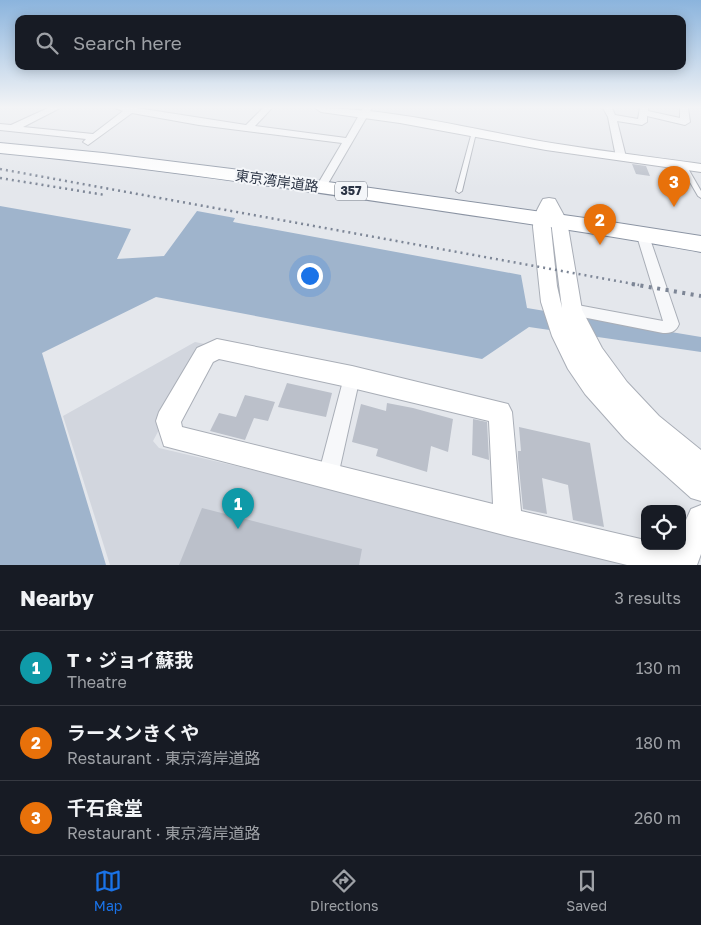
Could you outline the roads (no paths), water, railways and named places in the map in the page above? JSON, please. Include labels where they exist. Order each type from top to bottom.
[{"type":"highway","name":"東京湾岸道路","points":[[31,134],[90,140],[325,180],[550,214],[701,227]]},
{"type":"highway","points":[[0,142],[208,166],[276,180]]},
{"type":"highway","name":"東京湾岸道路","points":[[0,148],[130,161],[276,180],[325,180],[459,191],[550,214],[701,244]]},
{"type":"street","points":[[90,140],[99,134]]},
{"type":"street","points":[[297,134],[349,141]]},
{"type":"street","points":[[325,180],[353,134]]},
{"type":"street","points":[[476,134],[701,168]]},
{"type":"street","points":[[615,134],[620,157]]},
{"type":"street","points":[[550,214],[562,309],[562,337],[586,378],[614,410],[701,488]]},
{"type":"street","points":[[562,309],[663,327],[672,324],[672,319],[642,233]]},
{"type":"street","points":[[562,309],[620,390],[650,425],[701,466]]},
{"type":"street","points":[[508,522],[500,412],[218,348],[205,355],[168,421],[173,437],[508,522],[676,562],[685,557],[701,519]]},
{"type":"street","points":[[328,476],[352,377]]},
{"type":"lane","points":[[459,191],[474,134]]},
{"type":"lane","points":[[683,165],[701,196]]},
{"type":"water","points":[[0,206],[131,229],[117,259],[164,256],[197,211],[235,218],[233,222],[521,275],[527,308],[701,337],[701,352],[529,327],[482,359],[156,297],[42,353],[106,565],[0,565]]},
{"type":"railway","points":[[0,169],[639,285]]},
{"type":"railway","points":[[0,178],[105,195]]},
{"type":"railway","points":[[632,284],[701,296]]},
{"type":"place","name":"千石食堂","points":[[674,207]]},
{"type":"place","name":"ラーメンきくや","points":[[600,245]]},
{"type":"place","name":"T・ジョイ蘇我","points":[[238,529]]}]
